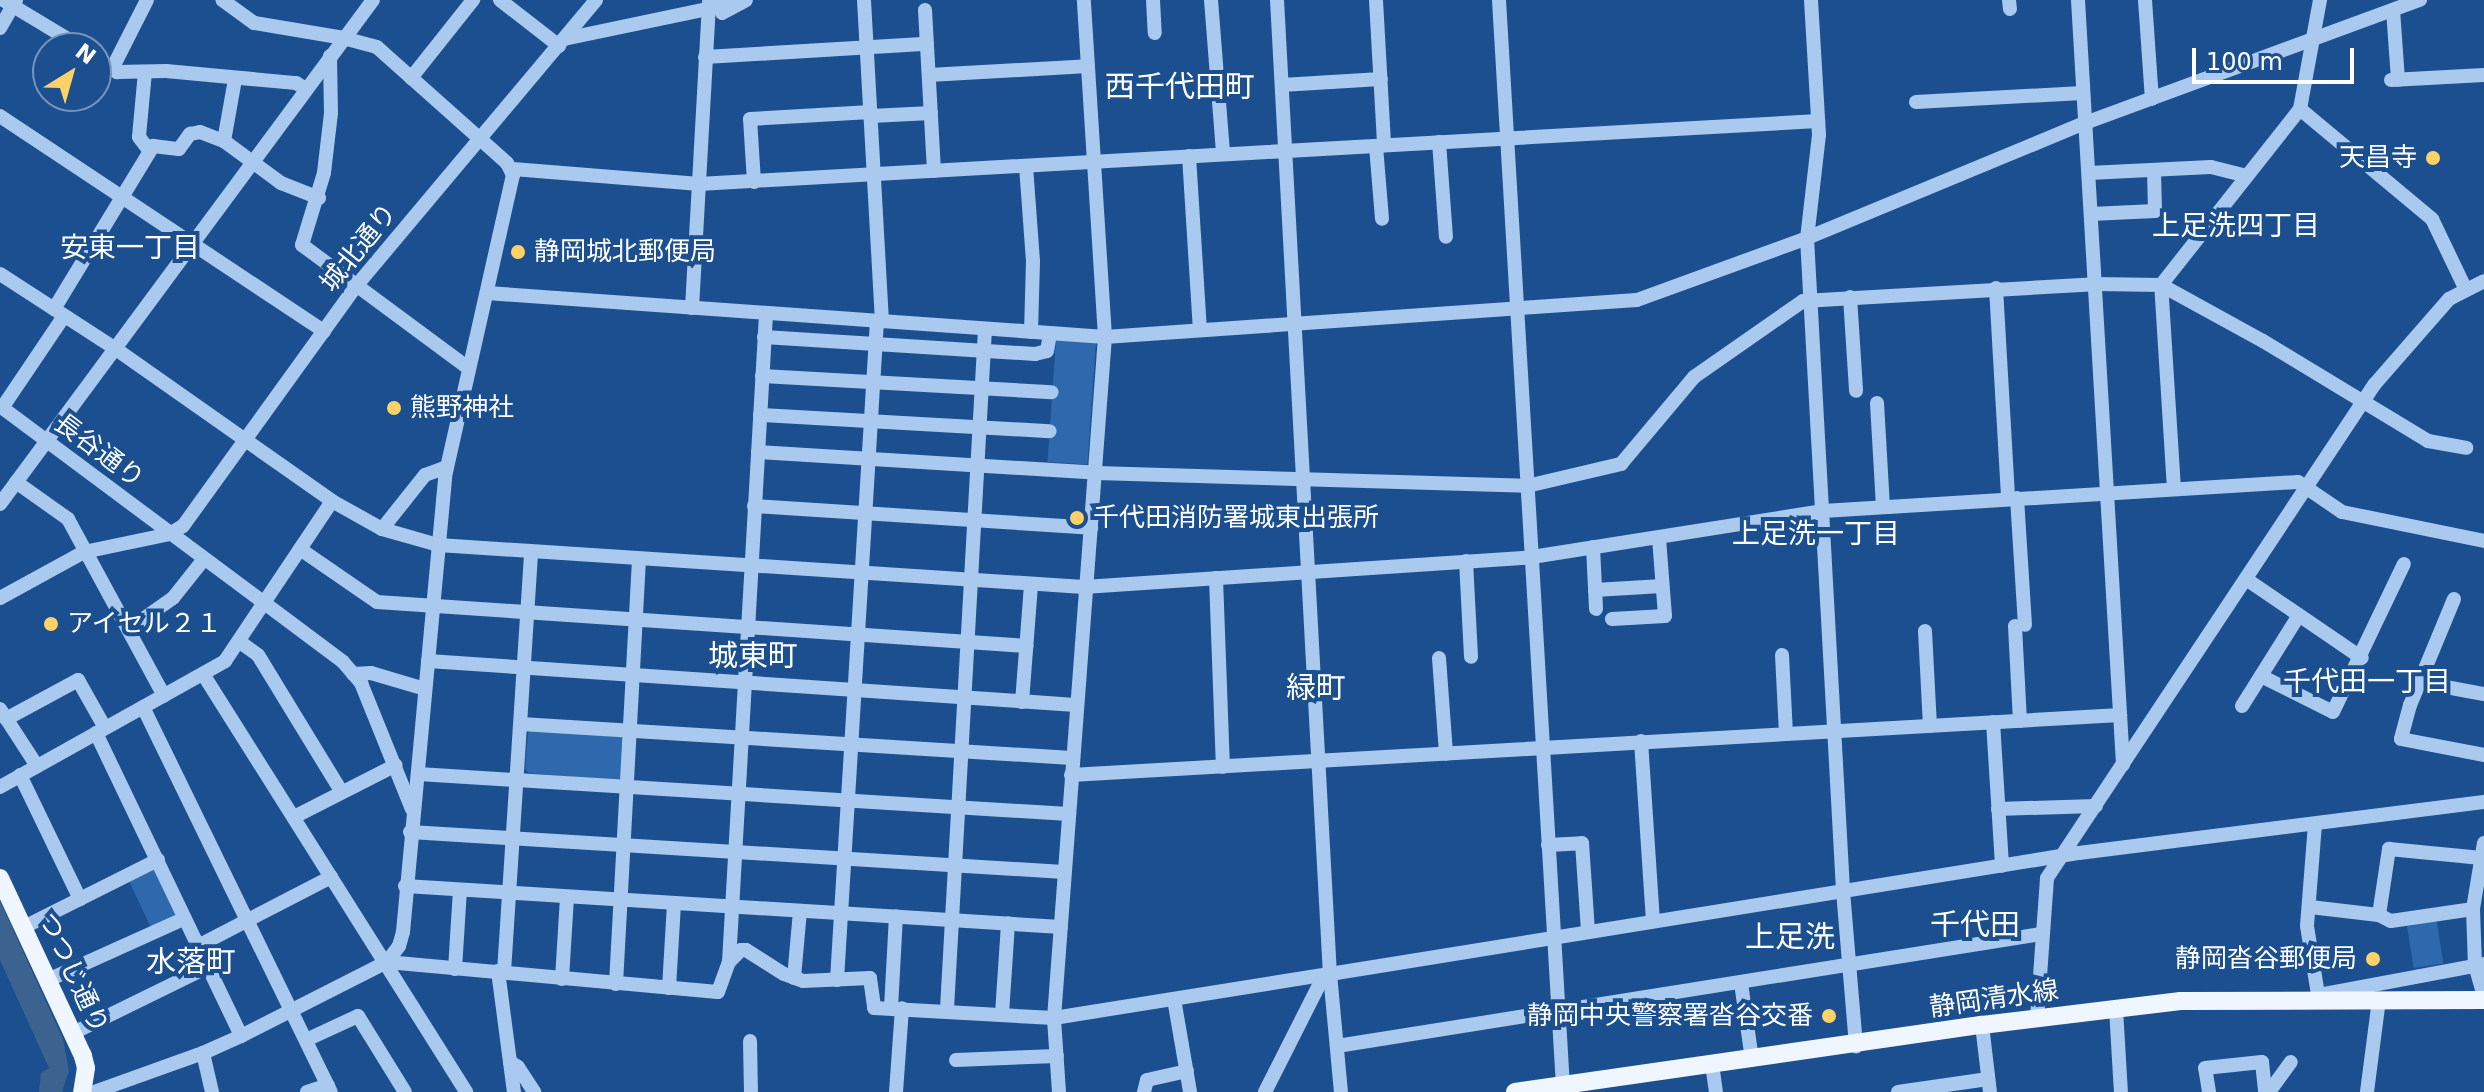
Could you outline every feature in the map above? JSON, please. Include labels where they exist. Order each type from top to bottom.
[{"type":"main road","name":"つつじ通り","points":[[0,878],[73,1033],[86,1068],[82,1092]]},
{"type":"main road","name":"静岡清水線","points":[[1515,1092],[1856,1046],[1982,1025],[2181,1001],[2484,998]]},
{"type":"street","points":[[147,0],[112,69],[117,72],[296,83],[306,89]]},
{"type":"street","points":[[222,0],[254,23],[344,38],[377,47],[513,169],[699,184],[1818,121]]},
{"type":"street","points":[[0,504],[113,347],[373,0]]},
{"type":"street","points":[[411,78],[473,0]]},
{"type":"street","points":[[500,0],[561,42],[708,8],[730,0]]},
{"type":"street","name":"城北通り","points":[[170,534],[183,526],[357,285],[596,0]]},
{"type":"street","points":[[708,8],[718,15],[746,0]]},
{"type":"street","points":[[837,980],[874,344],[879,321],[864,0]]},
{"type":"street","points":[[1059,1092],[1054,1018],[1105,337],[1084,0]]},
{"type":"street","points":[[1153,0],[1155,33]]},
{"type":"street","points":[[1211,0],[1223,154]]},
{"type":"street","points":[[1277,0],[1330,974],[1341,1092]]},
{"type":"street","points":[[1376,0],[1381,79],[1382,219]]},
{"type":"street","points":[[1499,0],[1563,1086]]},
{"type":"street","points":[[1811,0],[1818,121],[1807,238],[1843,891],[1856,1046]]},
{"type":"street","points":[[2078,0],[2123,765]]},
{"type":"street","points":[[2145,0],[2152,99]]},
{"type":"street","points":[[2174,489],[2161,285],[2300,109],[2320,0]]},
{"type":"street","points":[[487,293],[1105,337],[1637,300],[1807,238],[2085,123],[2420,0]]},
{"type":"street","points":[[0,28],[11,2],[58,32]]},
{"type":"street","points":[[692,308],[708,8]]},
{"type":"street","points":[[925,10],[934,171]]},
{"type":"street","points":[[2393,10],[2395,80],[2484,75]]},
{"type":"street","points":[[705,57],[927,44]]},
{"type":"street","points":[[330,56],[331,113],[319,198],[302,245],[468,368]]},
{"type":"street","points":[[929,75],[1088,66]]},
{"type":"street","points":[[145,72],[139,137],[148,149]]},
{"type":"street","points":[[224,141],[235,79]]},
{"type":"street","points":[[1282,85],[1381,79]]},
{"type":"street","points":[[1916,102],[2083,93]]},
{"type":"street","points":[[2300,109],[2432,219],[2465,288]]},
{"type":"street","points":[[754,182],[750,119],[931,113]]},
{"type":"street","points":[[0,116],[324,331]]},
{"type":"street","points":[[1,407],[59,312],[148,149],[153,146],[179,149],[190,134],[200,132],[224,141],[281,183],[319,198]]},
{"type":"street","points":[[1439,142],[1446,237]]},
{"type":"street","points":[[1189,156],[1200,330]]},
{"type":"street","points":[[1026,166],[1033,261],[1031,332]]},
{"type":"street","points":[[2089,173],[2211,167],[2247,176]]},
{"type":"street","points":[[387,962],[403,932],[412,810],[447,467],[513,169]]},
{"type":"street","points":[[2091,214],[2155,211],[2154,171]]},
{"type":"street","points":[[0,274],[113,347],[332,501],[382,529],[438,545],[861,575],[1084,587],[1532,557],[1823,511],[2298,482],[2342,512],[2484,541]]},
{"type":"street","points":[[2037,1018],[2047,878],[2362,403],[2449,299],[2465,288],[2484,281]]},
{"type":"street","points":[[758,452],[1097,473],[1527,486],[1621,464],[1630,458],[1694,377],[1790,309],[1810,300],[2095,284],[2161,285],[2263,341],[2428,441],[2466,448]]},
{"type":"street","points":[[1996,288],[2013,498],[2020,625],[2020,721]]},
{"type":"street","points":[[1850,297],[1856,391]]},
{"type":"street","points":[[94,1092],[203,1053],[387,962],[718,992],[729,962],[766,314]]},
{"type":"street","points":[[947,1009],[985,329]]},
{"type":"street","points":[[764,337],[1042,354],[1050,347],[1050,334]]},
{"type":"street","points":[[762,376],[1052,392]]},
{"type":"street","points":[[1877,403],[1883,507]]},
{"type":"street","name":"長谷通り","points":[[1,407],[343,662],[361,683],[412,810]]},
{"type":"street","points":[[760,415],[1050,431]]},
{"type":"street","points":[[382,529],[425,475],[447,467]]},
{"type":"street","points":[[16,482],[68,519],[164,696]]},
{"type":"street","points":[[0,787],[225,661],[332,501]]},
{"type":"street","points":[[754,506],[1091,528]]},
{"type":"street","points":[[0,598],[84,552],[170,534]]},
{"type":"street","points":[[1612,619],[1665,616],[1659,538]]},
{"type":"street","points":[[1593,547],[1596,609]]},
{"type":"street","points":[[300,549],[377,602],[1027,646]]},
{"type":"street","points":[[514,1092],[501,971],[510,894],[531,552]]},
{"type":"street","points":[[129,629],[173,598],[204,559]]},
{"type":"street","points":[[616,984],[639,560]]},
{"type":"street","points":[[1466,561],[1471,657]]},
{"type":"street","points":[[2261,676],[2333,712],[2362,658],[2404,564]]},
{"type":"street","points":[[1216,578],[1223,767]]},
{"type":"street","points":[[2246,579],[2362,658]]},
{"type":"street","points":[[1022,702],[1031,584]]},
{"type":"street","points":[[1595,590],[1662,586]]},
{"type":"street","points":[[2454,599],[2419,682],[2401,739],[2484,755]]},
{"type":"street","points":[[2242,706],[2299,615]]},
{"type":"street","points":[[1925,631],[1930,726]]},
{"type":"street","points":[[240,642],[258,655],[341,791]]},
{"type":"street","points":[[1782,655],[1786,734]]},
{"type":"street","points":[[1439,658],[1446,754]]},
{"type":"street","points":[[428,661],[1076,705]]},
{"type":"street","points":[[353,674],[371,673],[425,689]]},
{"type":"street","points":[[203,674],[466,1092]]},
{"type":"street","points":[[37,766],[3,714],[78,680],[241,1036]]},
{"type":"street","points":[[2419,682],[2484,694]]},
{"type":"street","points":[[143,707],[329,1088],[307,1092]]},
{"type":"street","points":[[1071,775],[2120,715]]},
{"type":"street","points":[[1993,722],[2002,866]]},
{"type":"street","points":[[521,724],[1072,758]]},
{"type":"street","points":[[1641,741],[1653,921]]},
{"type":"street","points":[[294,817],[396,765]]},
{"type":"street","points":[[418,774],[1069,814]]},
{"type":"street","points":[[20,775],[80,899]]},
{"type":"street","points":[[729,962],[741,950],[746,950],[794,978],[870,978],[874,1008],[947,1009],[1054,1018],[2064,856],[2484,802]]},
{"type":"street","points":[[1998,809],[2096,806]]},
{"type":"street","points":[[2315,824],[2307,926],[2313,998],[2480,964]]},
{"type":"street","points":[[410,832],[1064,872]]},
{"type":"street","points":[[1548,845],[1582,843],[1588,932]]},
{"type":"street","points":[[2379,915],[2389,849],[2483,851],[2473,909],[2484,998]]},
{"type":"street","points":[[24,927],[158,860]]},
{"type":"street","points":[[198,946],[331,877]]},
{"type":"street","points":[[405,886],[1061,927]]},
{"type":"street","points":[[455,969],[460,890]]},
{"type":"street","points":[[562,979],[567,897]]},
{"type":"street","points":[[669,988],[674,903]]},
{"type":"street","points":[[2310,907],[2379,915],[2391,921],[2473,909]]},
{"type":"street","points":[[794,978],[800,911]]},
{"type":"street","points":[[896,916],[896,1092]]},
{"type":"street","points":[[48,980],[185,918]]},
{"type":"street","points":[[1002,1014],[1008,923]]},
{"type":"street","points":[[1337,1046],[2041,934]]},
{"type":"street","points":[[73,1033],[208,967]]},
{"type":"street","points":[[1265,1092],[1320,983],[1330,974]]},
{"type":"street","points":[[1741,983],[1752,1059]]},
{"type":"street","points":[[1174,999],[1190,1092]]},
{"type":"street","points":[[2359,1092],[2368,1085],[2379,1000]]},
{"type":"street","points":[[2116,1009],[2121,1092]]},
{"type":"street","points":[[306,1040],[358,1016],[405,1092]]},
{"type":"street","points":[[1898,1092],[1989,1085],[1982,1025]]},
{"type":"street","points":[[750,1041],[751,1092]]},
{"type":"street","points":[[203,1053],[212,1092]]},
{"type":"street","points":[[956,1060],[1057,1056]]},
{"type":"street","points":[[510,1062],[518,1067],[534,1092]]},
{"type":"street","points":[[2209,1092],[2205,1068],[2262,1062],[2267,1092]]},
{"type":"street","points":[[2267,1092],[2291,1062]]},
{"type":"street","points":[[1712,1064],[1716,1092]]},
{"type":"street","points":[[1144,1092],[1147,1080],[1187,1071]]},
{"type":"shaded area","points":[[1056,340],[1096,343],[1087,464],[1047,462]]},
{"type":"shaded area","points":[[531,729],[622,737],[625,740],[622,776],[618,781],[529,773],[525,769]]},
{"type":"shaded area","points":[[154,867],[180,914],[152,930],[128,879]]},
{"type":"shaded area","points":[[0,901],[63,1039],[69,1071],[62,1092],[39,1092],[41,1073],[49,1068],[0,960]]},
{"type":"shaded area","points":[[2436,917],[2443,963],[2414,968],[2406,922]]},
{"type":"place","name":"天昌寺","points":[[2433,158]]},
{"type":"place","name":"静岡城北郵便局","points":[[518,252]]},
{"type":"place","name":"熊野神社","points":[[394,408]]},
{"type":"place","name":"千代田消防署城東出張所","points":[[1077,518]]},
{"type":"place","name":"アイセル２１","points":[[51,624]]},
{"type":"place","name":"静岡沓谷郵便局","points":[[2373,959]]},
{"type":"place","name":"静岡中央警察署沓谷交番","points":[[1829,1016]]},
{"type":"district","name":"西千代田町","points":[[1180,87]]},
{"type":"district","name":"上足洗四丁目","points":[[2236,226]]},
{"type":"district","name":"安東一丁目","points":[[130,248]]},
{"type":"district","name":"上足洗一丁目","points":[[1816,534]]},
{"type":"district","name":"城東町","points":[[753,656]]},
{"type":"district","name":"千代田一丁目","points":[[2367,682]]},
{"type":"district","name":"緑町","points":[[1316,688]]},
{"type":"district","name":"千代田","points":[[1975,925]]},
{"type":"district","name":"上足洗","points":[[1790,937]]},
{"type":"district","name":"水落町","points":[[191,962]]}]
